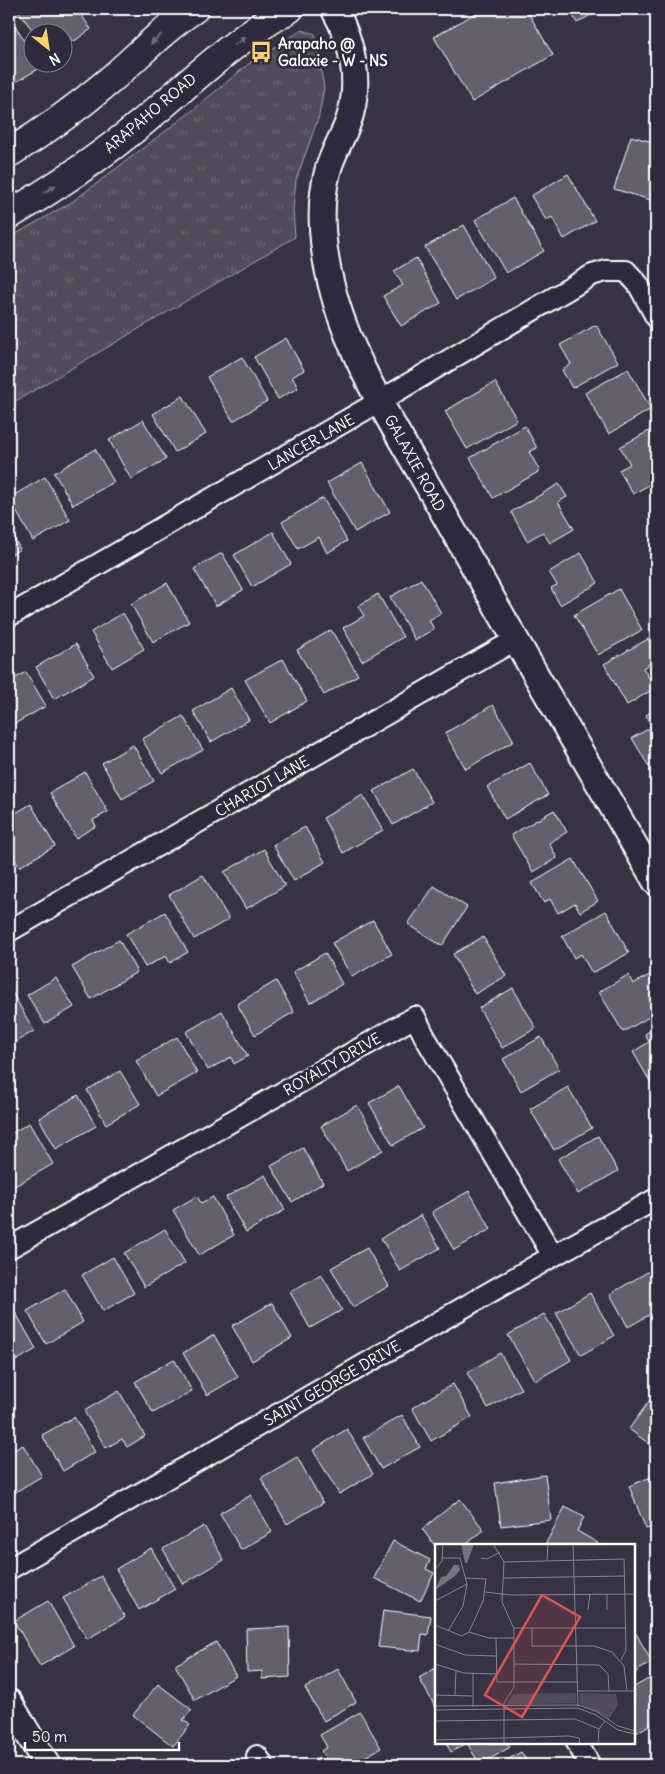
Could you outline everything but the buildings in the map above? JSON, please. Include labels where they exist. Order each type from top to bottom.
[{"type":"main road","points":[[9,153],[58,120],[108,81],[179,19],[194,9]]},
{"type":"main road","name":"ARAPAHO ROAD","points":[[9,215],[84,167],[142,122],[212,60],[289,9]]},
{"type":"street","name":"GALAXIE ROAD","points":[[334,9],[347,36],[353,59],[355,78],[354,99],[348,124],[328,168],[322,217],[325,248],[334,294],[347,335],[380,401],[515,640],[656,882]]},
{"type":"street","name":"LANCER LANE","points":[[9,616],[380,401],[592,275],[606,271],[626,271],[638,284],[656,317]]},
{"type":"street","name":"CHARIOT LANE","points":[[9,931],[515,640]]},
{"type":"street","name":"ROYALTY DRIVE","points":[[9,1248],[415,1017],[424,1038],[553,1256]]},
{"type":"street","name":"SAINT GEORGE DRIVE","points":[[9,1569],[553,1256],[656,1199]]},
{"type":"street","points":[[9,1702],[47,1765]]},
{"type":"street","points":[[578,1744],[590,1765]]},
{"type":"green space","points":[[302,30],[315,34],[324,88],[319,116],[296,180],[293,209],[295,237],[9,405],[9,238],[72,202],[188,114],[251,62]]},
{"type":"place","name":"Arapaho @ Galaxie - W - NS","points":[[261,52]]}]
